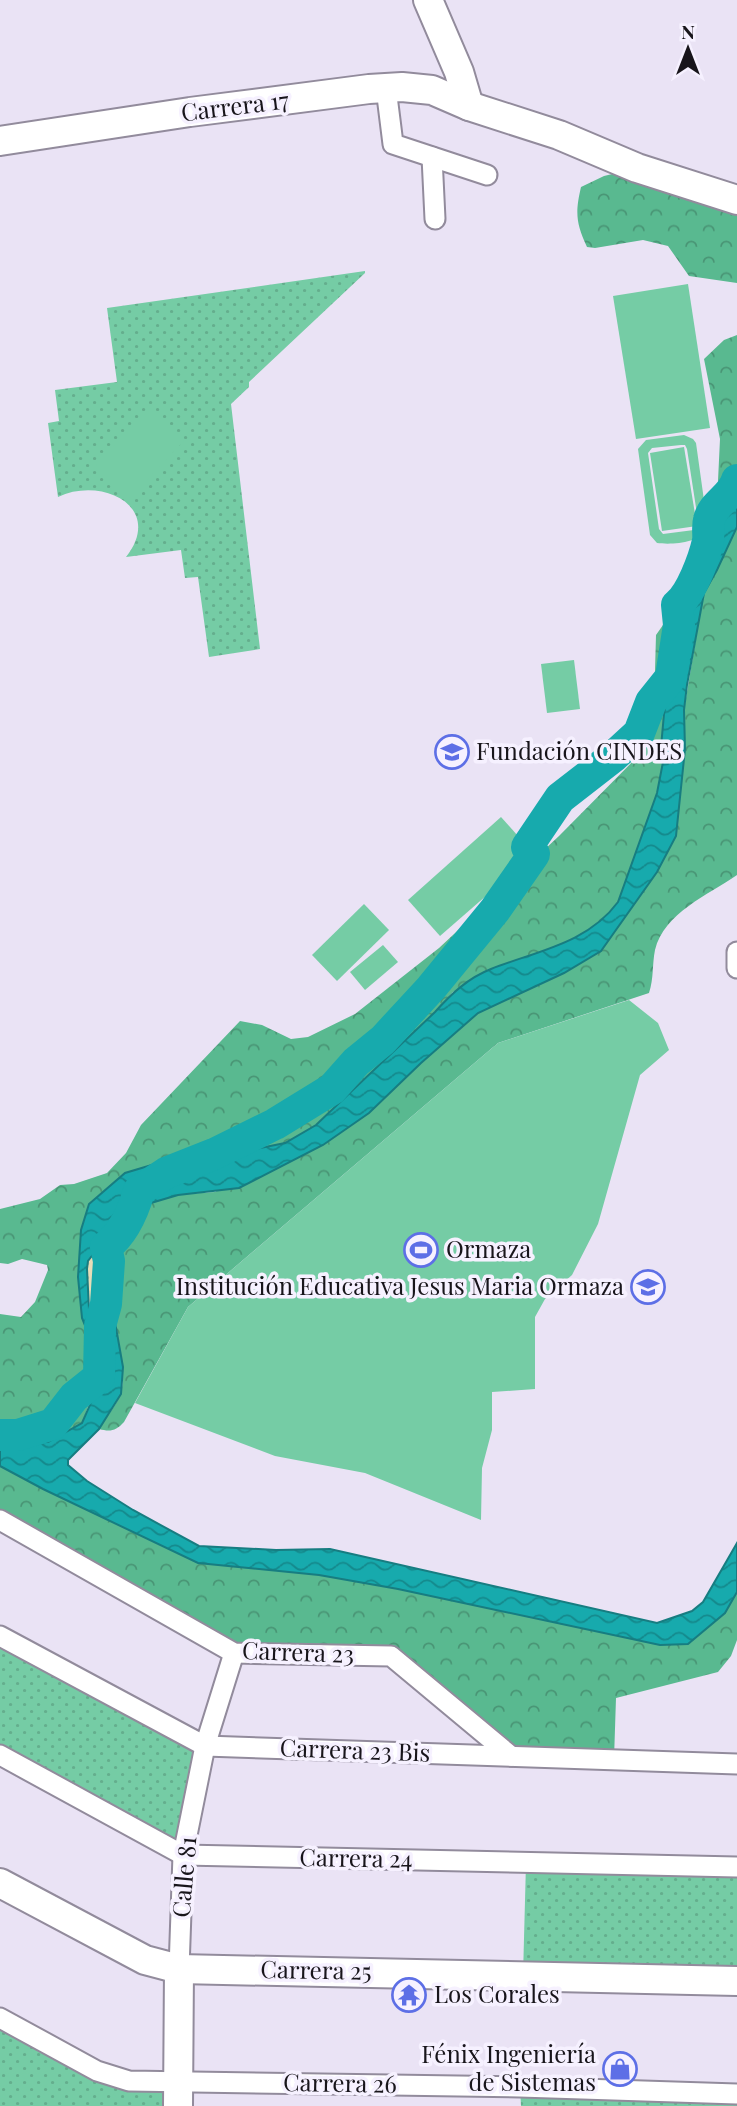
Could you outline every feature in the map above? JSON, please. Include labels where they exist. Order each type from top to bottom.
[{"type":"street","points":[[428,0],[469,106]]},
{"type":"street","points":[[386,88],[393,144],[487,175]]},
{"type":"street","name":"Carrera 17","points":[[0,141],[190,112],[386,88],[432,90],[469,106],[559,135],[637,169],[737,200]]},
{"type":"street","points":[[432,157],[435,219]]},
{"type":"street","points":[[737,952],[737,968]]},
{"type":"street","name":"Carrera 23","points":[[0,1520],[234,1653],[391,1656],[511,1756]]},
{"type":"street","name":"Carrera 23 Bis","points":[[0,1636],[205,1746],[737,1763]]},
{"type":"street","name":"Calle 81","points":[[178,2094],[183,1856],[205,1746],[234,1653]]},
{"type":"street","name":"Carrera 24","points":[[0,1755],[183,1856],[737,1867]]},
{"type":"street","name":"Carrera 25","points":[[0,1883],[145,1960],[179,1969],[737,1981]]},
{"type":"street","name":"Carrera 26","points":[[0,2018],[97,2071],[178,2094],[520,2087],[737,2094]]},
{"type":"green space","points":[[637,168],[737,200],[737,283],[689,276],[668,246],[643,240],[587,247],[578,218],[581,187],[604,176]]},
{"type":"green space","points":[[365,271],[249,382],[249,387],[231,404],[260,649],[209,657],[198,577],[185,578],[181,550],[126,557],[136,539],[138,524],[133,511],[123,500],[93,490],[75,491],[58,497],[48,423],[59,421],[55,390],[117,382],[107,308]]},
{"type":"green space","points":[[688,284],[710,428],[636,439],[613,296]]},
{"type":"green space","points":[[737,335],[737,483],[728,510],[685,599],[664,714],[661,747],[663,762],[657,793],[618,902],[606,917],[565,943],[453,992],[316,1125],[285,1143],[196,1161],[155,1164],[125,1173],[81,1230],[78,1277],[82,1318],[99,1360],[99,1377],[82,1423],[62,1434],[34,1443],[0,1437],[0,1314],[21,1317],[35,1302],[48,1270],[47,1265],[22,1259],[8,1264],[0,1263],[0,1209],[40,1199],[60,1185],[74,1184],[107,1173],[126,1153],[141,1125],[240,1021],[262,1025],[291,1039],[308,1037],[355,1014],[439,948],[559,836],[653,741],[656,635],[677,605],[716,523],[720,439],[704,359],[724,340]]},
{"type":"green space","points":[[150,408],[184,441],[130,498],[96,465]]},
{"type":"green space","points":[[684,435],[696,443],[708,529],[704,534],[685,542],[663,544],[657,543],[650,535],[638,449],[646,440]],"holes":[[[685,445],[699,527],[663,534],[659,529],[648,453],[652,448]]]},
{"type":"green space","points":[[684,447],[697,526],[662,531],[650,453]]},
{"type":"green space","points":[[737,527],[737,875],[688,906],[668,925],[655,950],[649,993],[498,1043],[188,1307],[124,1422],[113,1430],[99,1429],[117,1401],[123,1383],[113,1278],[117,1243],[128,1215],[137,1207],[155,1199],[215,1192],[421,1063],[478,1013],[564,973],[601,951],[657,872],[676,836],[684,710],[704,593]]},
{"type":"green space","points":[[574,660],[580,709],[547,713],[541,664]]},
{"type":"green space","points":[[501,817],[534,854],[440,936],[408,900]]},
{"type":"green space","points":[[364,904],[389,930],[337,981],[312,955]]},
{"type":"green space","points":[[383,945],[398,962],[365,990],[350,972]]},
{"type":"green space","name":"Ormaza","points":[[629,1000],[658,1023],[669,1050],[640,1075],[598,1224],[572,1275],[545,1299],[535,1317],[535,1389],[492,1392],[492,1430],[482,1468],[481,1520],[365,1473],[275,1456],[135,1403],[188,1307],[498,1043]]},
{"type":"green space","points":[[0,1466],[198,1563],[319,1575],[398,1589],[660,1645],[725,1613],[737,1592],[737,1640],[731,1656],[718,1672],[616,1698],[614,1759],[511,1756],[391,1656],[234,1653],[0,1520]]},
{"type":"green space","points":[[0,1636],[205,1746],[183,1855],[0,1755]]},
{"type":"green space","points":[[526,1863],[737,1867],[737,1981],[523,1976]]},
{"type":"green space","points":[[0,2018],[97,2071],[178,2082],[178,2106],[0,2106]]},
{"type":"green space","points":[[520,2087],[737,2094],[737,2106],[521,2106]]},
{"type":"sand","points":[[106,1247],[109,1273],[100,1326],[93,1312],[85,1276],[88,1261]]},
{"type":"water","points":[[737,483],[737,527],[704,593],[687,685],[684,710],[685,749],[676,836],[657,872],[601,951],[564,973],[478,1013],[369,1113],[323,1145],[239,1188],[178,1195],[134,1208],[124,1219],[117,1238],[114,1263],[115,1322],[123,1367],[121,1394],[99,1429],[68,1460],[68,1465],[87,1481],[199,1546],[276,1550],[330,1549],[657,1623],[692,1611],[703,1602],[737,1543],[737,1592],[725,1613],[688,1644],[660,1645],[398,1589],[319,1575],[198,1563],[0,1466],[0,1437],[15,1443],[48,1442],[82,1423],[93,1398],[99,1377],[99,1360],[82,1318],[78,1277],[81,1230],[89,1204],[125,1173],[155,1164],[196,1161],[285,1143],[316,1125],[467,982],[491,969],[576,937],[591,928],[618,902],[657,793],[663,762],[661,747],[664,714],[685,599],[728,510]],"holes":[[[106,1247],[108,1286],[100,1325],[89,1309],[87,1269],[88,1261],[95,1252]]]},
{"type":"waterway","points":[[0,1435],[18,1435],[53,1424],[74,1397],[99,1377],[100,1326],[106,1304],[109,1261],[106,1247],[127,1222],[139,1191],[166,1173],[214,1154],[275,1124],[332,1089],[356,1062],[383,1040],[431,988],[495,910],[534,854],[527,847],[560,798],[639,733],[651,702],[671,677],[679,625],[677,605],[692,585],[700,566],[708,541],[711,514],[737,480]]},
{"type":"place","name":"Fundación CINDES","points":[[452,752]]},
{"type":"place","name":"Ormaza","points":[[421,1250]]},
{"type":"place","name":"Institución Educativa Jesus Maria Ormaza","points":[[648,1287]]},
{"type":"place","name":"Los Corales","points":[[409,1995]]},
{"type":"place","name":"Fénix Ingeniería de Sistemas","points":[[620,2069]]}]
